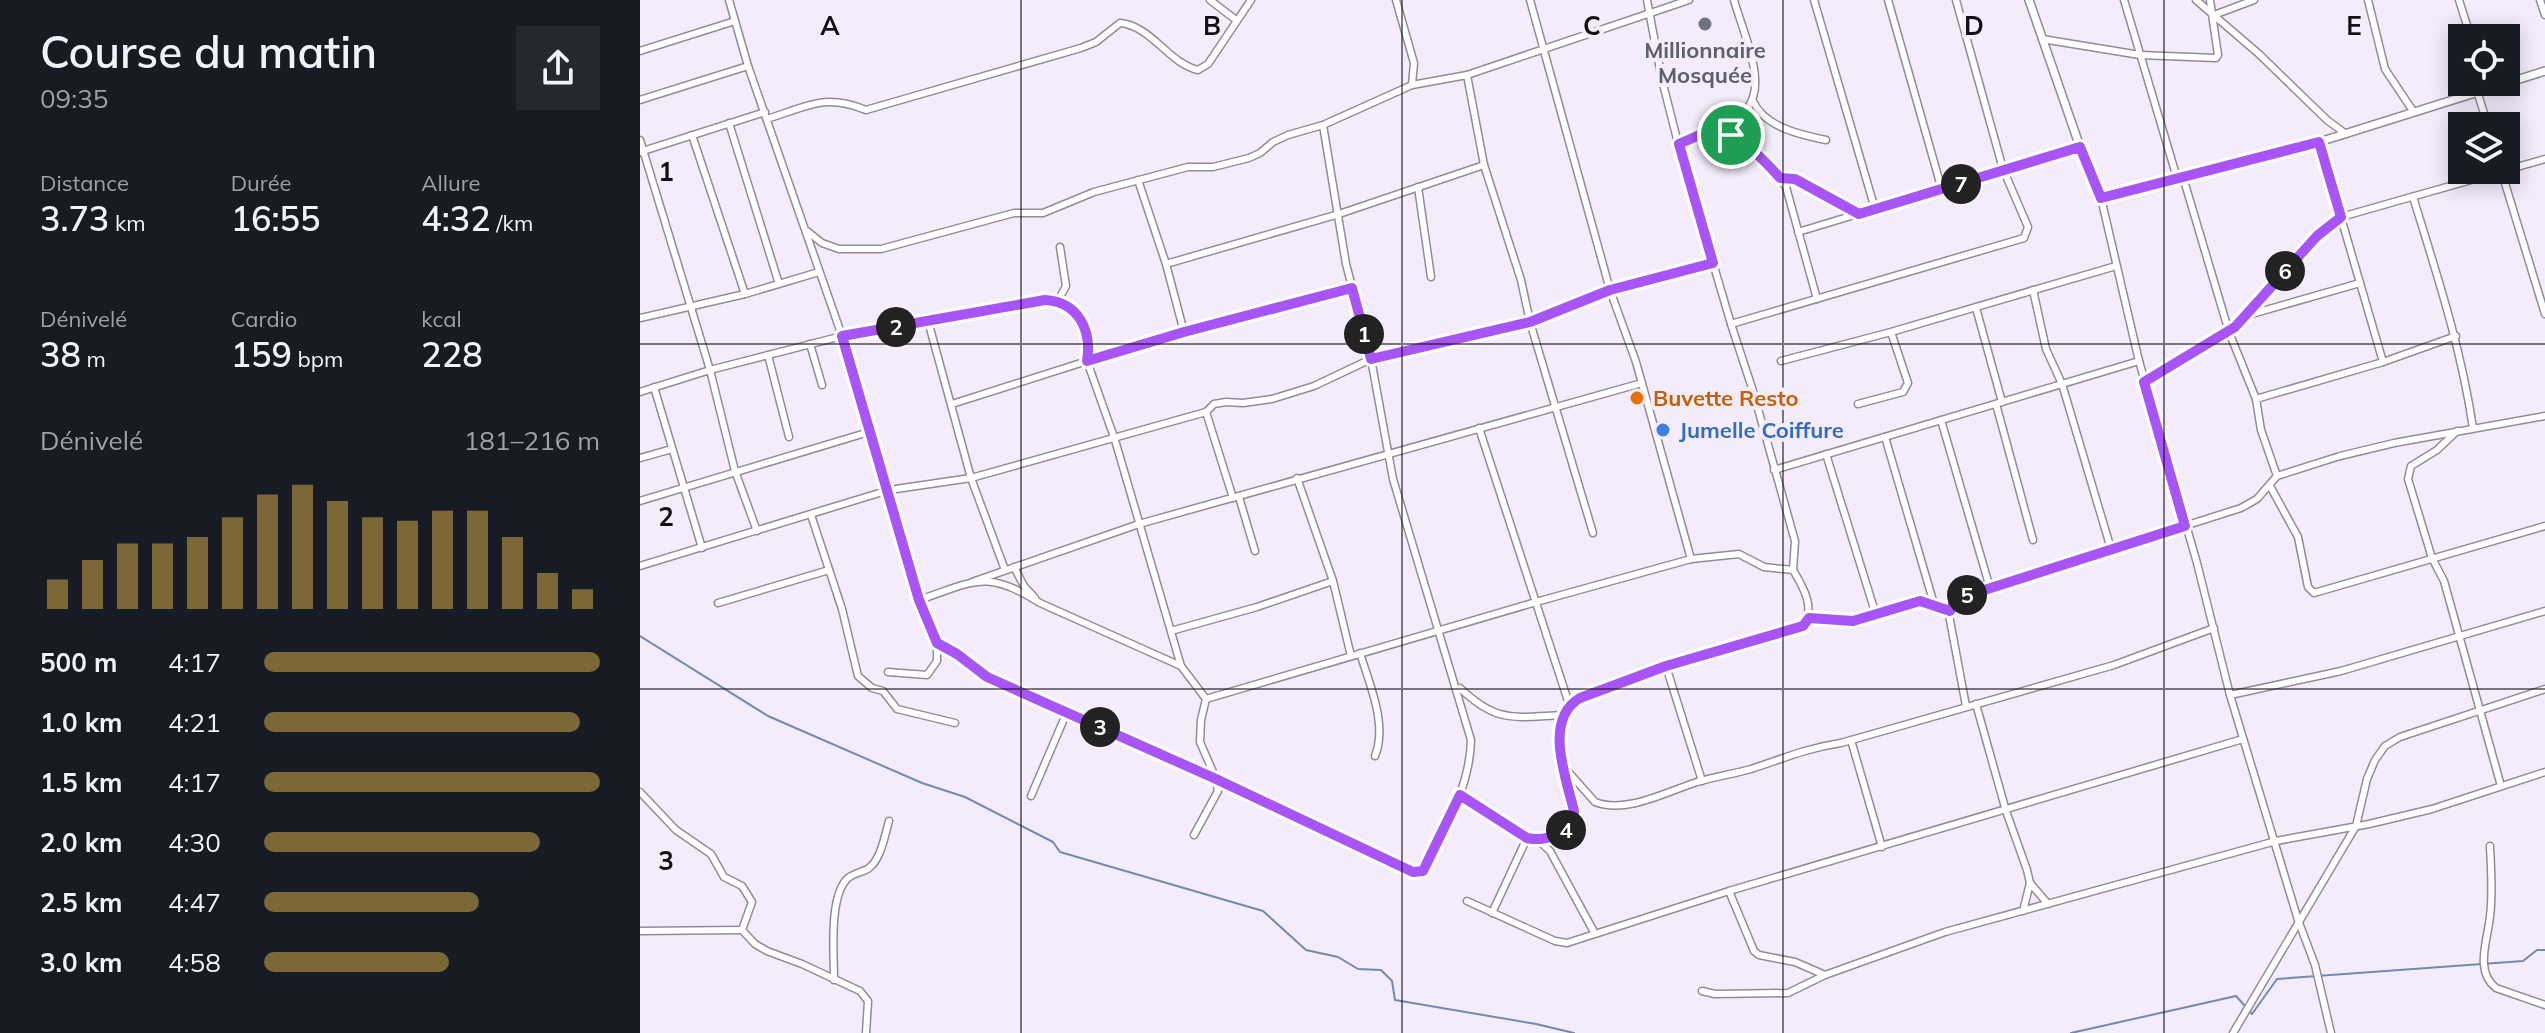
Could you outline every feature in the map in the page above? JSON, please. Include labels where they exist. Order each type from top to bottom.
[{"type":"street","points":[[729,0],[748,66],[842,336],[919,600],[937,643],[937,661],[929,674],[888,672]]},
{"type":"street","points":[[1210,0],[1236,20]]},
{"type":"street","points":[[642,152],[729,123],[826,100],[845,101],[866,110],[1081,48],[1096,42],[1120,23],[1138,29],[1184,64],[1198,70],[1208,64],[1251,0]]},
{"type":"street","points":[[1396,0],[1414,63],[1412,85]]},
{"type":"street","points":[[1530,0],[1610,290],[1642,383],[1691,559]]},
{"type":"street","points":[[1539,841],[1567,829],[1574,820],[1559,737],[1563,715],[1569,704],[1666,666],[1803,626],[1809,618],[1810,607],[1793,570],[1795,541],[1679,144],[1662,80],[1647,0]]},
{"type":"street","points":[[807,231],[822,243],[839,249],[881,249],[1014,213],[1051,211],[1094,192],[1138,180],[1188,167],[1213,167],[1249,158],[1288,135],[1323,125],[1412,85],[1467,75],[1689,0]]},
{"type":"street","points":[[1731,135],[1739,117],[1753,101],[1756,86],[1755,72],[1734,0]]},
{"type":"street","points":[[1814,0],[1875,209]]},
{"type":"street","points":[[1888,0],[1942,190]]},
{"type":"street","points":[[1731,324],[2024,238],[2028,227],[2003,169],[1956,0]]},
{"type":"street","points":[[2029,0],[2101,198],[2144,382],[2230,695],[2298,920],[2315,965],[2331,1033]]},
{"type":"street","points":[[2124,0],[2229,332],[2256,399],[2264,442],[2277,476]]},
{"type":"street","points":[[2196,0],[2311,106],[2346,134]]},
{"type":"street","points":[[2042,39],[2140,55],[2216,58],[2214,15],[2210,0]]},
{"type":"street","points":[[2214,15],[2254,0]]},
{"type":"street","points":[[2368,0],[2385,69],[2413,111]]},
{"type":"street","points":[[2459,0],[2467,24]]},
{"type":"street","points":[[2540,0],[2545,15]]},
{"type":"street","points":[[640,51],[735,21]]},
{"type":"street","points":[[640,100],[748,66]]},
{"type":"street","points":[[2520,77],[2545,71]]},
{"type":"street","points":[[1467,75],[1484,165],[1521,280],[1530,322],[1558,407],[1593,533]]},
{"type":"street","points":[[2101,198],[2319,142],[2461,96]]},
{"type":"street","points":[[1753,101],[1760,112],[1795,134],[1826,140]]},
{"type":"street","points":[[729,123],[779,284]]},
{"type":"street","points":[[937,643],[987,677],[1418,873],[1423,871],[1460,795],[1471,762],[1471,740],[1393,479],[1371,359],[1352,288],[1323,125]]},
{"type":"street","points":[[1679,144],[1704,133],[1731,135],[1760,157],[1780,178],[1786,187],[1817,299]]},
{"type":"street","points":[[692,135],[745,294]]},
{"type":"street","points":[[640,140],[710,370],[735,471],[757,531]]},
{"type":"street","points":[[2319,142],[2383,362]]},
{"type":"street","points":[[1798,232],[2080,147]]},
{"type":"street","points":[[2520,166],[2545,159]]},
{"type":"street","points":[[1166,264],[1339,214],[1484,165]]},
{"type":"street","points":[[1780,178],[1795,179],[1859,214]]},
{"type":"street","points":[[1138,180],[1166,264],[1184,332]]},
{"type":"street","points":[[2144,382],[2229,332],[2317,236],[2341,217],[2457,184]]},
{"type":"street","points":[[2505,184],[2545,314]]},
{"type":"street","points":[[1418,187],[1431,277]]},
{"type":"street","points":[[2413,197],[2456,336],[2468,387],[2473,428]]},
{"type":"street","points":[[1058,301],[1066,286],[1060,247]]},
{"type":"street","points":[[640,566],[889,490],[971,478],[1115,440],[1206,412],[1214,404],[1272,399],[1314,386],[1371,359],[1530,322],[1610,290],[1713,263]]},
{"type":"street","points":[[1781,361],[2116,266]]},
{"type":"street","points":[[640,318],[745,294],[819,272]]},
{"type":"street","points":[[2245,316],[2360,283]]},
{"type":"street","points":[[952,404],[1184,332],[1352,288]]},
{"type":"street","points":[[2033,290],[2046,349],[2062,384],[2111,549]]},
{"type":"street","points":[[640,392],[710,370],[842,336],[1045,300],[1070,305],[1090,344],[1087,361],[1115,440],[1181,666],[1206,699]]},
{"type":"street","points":[[1976,308],[2033,540]]},
{"type":"street","points":[[928,321],[971,478],[1005,570]]},
{"type":"street","points":[[1858,404],[1903,392],[1907,388],[1891,332]]},
{"type":"street","points":[[2256,399],[2383,362],[2456,336]]},
{"type":"street","points":[[810,344],[822,385]]},
{"type":"street","points":[[768,355],[789,437]]},
{"type":"street","points":[[1774,470],[2139,361]]},
{"type":"street","points":[[919,600],[1139,524],[1642,383]]},
{"type":"street","points":[[654,387],[702,548]]},
{"type":"street","points":[[1206,412],[1255,551]]},
{"type":"street","points":[[1966,706],[1950,611],[1956,599],[2241,508],[2257,499],[2277,476],[2394,443],[2545,416]]},
{"type":"street","points":[[1941,420],[1990,588]]},
{"type":"street","points":[[1479,428],[1569,704]]},
{"type":"street","points":[[2457,431],[2437,450],[2411,466],[2408,472],[2432,558],[2444,581],[2501,786]]},
{"type":"street","points":[[640,501],[869,432]]},
{"type":"street","points":[[1885,437],[1934,604]]},
{"type":"street","points":[[640,458],[672,449]]},
{"type":"street","points":[[1826,454],[1876,615]]},
{"type":"street","points":[[1297,478],[1333,581],[1351,656]]},
{"type":"street","points":[[2270,486],[2298,537],[2310,592],[2327,590],[2545,526]]},
{"type":"street","points":[[811,515],[842,609],[858,676],[872,688],[883,691],[897,709],[955,723]]},
{"type":"street","points":[[1206,699],[1691,559],[1739,554],[1764,567],[1793,570]]},
{"type":"street","points":[[1014,567],[1024,586],[1040,603]]},
{"type":"street","points":[[718,603],[829,570]]},
{"type":"street","points":[[972,582],[998,581],[1181,666]]},
{"type":"street","points":[[1171,631],[1257,607],[1333,581]]},
{"type":"street","points":[[1809,618],[1853,621],[1920,601],[1950,611]]},
{"type":"street","points":[[2230,695],[2331,674],[2545,611]]},
{"type":"street","points":[[1563,766],[1595,802],[1603,805],[1633,803],[1755,768],[1795,752],[1851,740],[2114,665],[2214,628]]},
{"type":"street","points":[[1360,653],[1374,700],[1379,736],[1375,756]]},
{"type":"street","points":[[1666,666],[1702,781]]},
{"type":"street","points":[[1457,685],[1473,701],[1492,713],[1508,717],[1563,715]]},
{"type":"street","points":[[2233,1033],[2356,826],[2367,779],[2385,746],[2400,737],[2545,689]]},
{"type":"street","points":[[1194,835],[1218,791],[1200,742],[1206,699]]},
{"type":"street","points":[[1976,704],[2030,883],[2048,904]]},
{"type":"street","points":[[1031,796],[1067,712]]},
{"type":"street","points":[[1467,901],[1555,941],[1567,943],[1729,891],[2243,739]]},
{"type":"street","points":[[1851,740],[1882,847]]},
{"type":"street","points":[[1702,991],[1715,994],[1788,993],[1825,975],[1945,932],[2276,841],[2432,809],[2545,772]]},
{"type":"street","points":[[640,792],[676,830],[711,854],[724,877],[749,893],[752,902],[742,930]]},
{"type":"street","points":[[1460,795],[1527,838],[1539,841],[1550,851],[1594,932]]},
{"type":"street","points":[[834,980],[835,919],[840,892],[853,874],[870,867],[881,847],[889,821]]},
{"type":"street","points":[[1492,913],[1527,838]]},
{"type":"street","points":[[2490,846],[2490,917],[2483,943],[2491,985],[2545,1005]]},
{"type":"street","points":[[2023,911],[2030,883]]},
{"type":"street","points":[[1729,891],[1754,951],[1759,955],[1795,962],[1825,975]]},
{"type":"street","points":[[640,931],[742,930],[767,951],[860,991],[868,1001],[866,1033]]},
{"type":"waterway","points":[[640,636],[768,716],[922,783],[965,797],[1053,842],[1060,852],[1263,911],[1306,950],[1338,957],[1358,969],[1381,970],[1392,981],[1395,1000],[1574,1033]]},
{"type":"waterway","points":[[2250,1012],[2252,1014],[2277,979],[2523,961],[2537,950],[2545,950]]},
{"type":"waterway","points":[[2071,1033],[2236,996],[2246,1007]]},
{"type":"place","name":"Millionnaire Mosquée","points":[[1705,24]]},
{"type":"place","name":"Buvette Resto","points":[[1637,398]]},
{"type":"place","name":"Jumelle Coiffure","points":[[1663,430]]},
{"type":"route","points":[[1704,133],[1731,135],[1760,157],[1780,178],[1795,179],[1859,214],[2080,147],[2101,198],[2319,142],[2341,217],[2317,236],[2235,327],[2144,382],[2185,526],[1956,599],[1950,611],[1920,601],[1853,621],[1809,618],[1803,626],[1666,666],[1580,698],[1569,704],[1563,715],[1559,737],[1574,820],[1567,829],[1539,841],[1527,838],[1460,795],[1423,871],[1413,872],[1216,779],[987,677],[937,643],[919,600],[842,336],[1045,300],[1058,301],[1070,305],[1085,329],[1090,344],[1087,361],[1352,288],[1371,359],[1530,322],[1610,290],[1713,263],[1679,144],[1704,133]]}]
